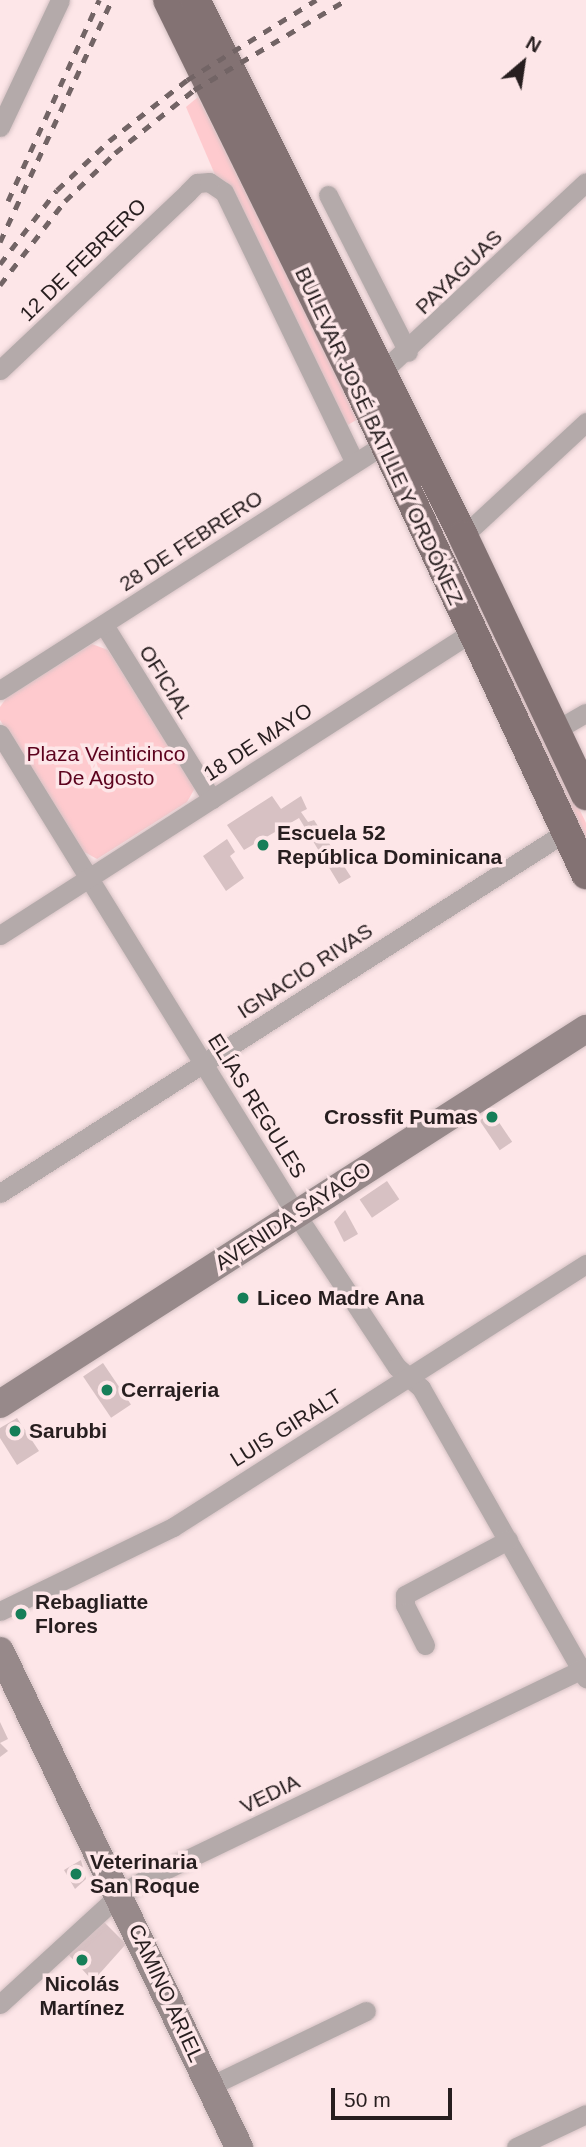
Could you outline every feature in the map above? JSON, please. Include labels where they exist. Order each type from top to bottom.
[{"type":"main road","name":"BULEVAR JOSÉ BATLLE Y ORDÓÑEZ","points":[[168,0],[369,381]]},
{"type":"main road","name":"BULEVAR JOSÉ BATLLE Y ORDÓÑEZ","points":[[195,0],[396,437],[471,632],[564,833],[586,874]]},
{"type":"main road","name":"BULEVAR JOSÉ BATLLE Y ORDÓÑEZ","points":[[396,437],[463,536],[586,795]]},
{"type":"street","points":[[0,127],[15,90],[60,0]]},
{"type":"street","points":[[0,77],[15,90]]},
{"type":"street","name":"BULEVAR JOSÉ BATLLE Y ORDÓÑEZ","points":[[197,183],[209,182],[224,192],[354,461]]},
{"type":"street","name":"PAYAGUAS","points":[[369,381],[408,352],[586,182]]},
{"type":"street","name":"12 DE FEBRERO","points":[[0,370],[197,183]]},
{"type":"street","points":[[328,195],[408,352]]},
{"type":"street","points":[[463,536],[586,422]]},
{"type":"street","name":"28 DE FEBRERO","points":[[0,690],[354,461],[396,437]]},
{"type":"street","name":"OFICIAL","points":[[104,625],[212,799]]},
{"type":"street","name":"18 DE MAYO","points":[[0,935],[471,632]]},
{"type":"street","points":[[556,730],[586,713]]},
{"type":"street","name":"ELÍAS REGULES","points":[[0,734],[296,1214],[397,1367],[421,1388],[585,1671]]},
{"type":"street","name":"IGNACIO RIVAS","points":[[0,1193],[564,833]]},
{"type":"street","name":"AVENIDA SAYAGO","points":[[0,1404],[586,1029]]},
{"type":"street","name":"LUIS GIRALT","points":[[0,1611],[173,1527],[586,1264]]},
{"type":"street","points":[[425,1645],[405,1605],[405,1595],[508,1540]]},
{"type":"street","name":"CAMINO ARIEL","points":[[0,1651],[239,2147]]},
{"type":"street","name":"VEDIA","points":[[0,2004],[119,1895],[585,1671]]},
{"type":"street","points":[[210,2086],[366,2011]]},
{"type":"street","points":[[516,2147],[586,2114]]},
{"type":"green space","points":[[198,97],[358,419],[346,426],[216,177],[186,107]]},
{"type":"green space","points":[[421,497],[452,541],[586,823],[586,851]]},
{"type":"green space","name":"Plaza Veinticinco De Agosto","points":[[92,644],[108,650],[195,788],[187,802],[97,859],[81,850],[0,720],[0,707],[7,697]]},
{"type":"building","points":[[272,796],[281,809],[301,796],[307,809],[301,812],[308,822],[314,820],[351,877],[339,884],[299,818],[244,850],[227,825]]},
{"type":"building","points":[[227,839],[235,852],[230,856],[244,878],[226,891],[203,856]]},
{"type":"building","points":[[492,1112],[512,1142],[500,1150],[480,1120]]},
{"type":"building","points":[[387,1181],[399,1199],[372,1218],[360,1199]]},
{"type":"building","points":[[345,1210],[358,1234],[344,1242],[334,1222]]},
{"type":"building","name":"Cerrajeria","points":[[103,1363],[131,1404],[111,1418],[83,1376]]},
{"type":"building","points":[[17,1418],[39,1451],[17,1465],[0,1438],[0,1428]]},
{"type":"building","points":[[0,1722],[8,1739],[0,1743]]},
{"type":"building","points":[[0,1743],[8,1751],[0,1757]]},
{"type":"building","name":"Veterinaria San Roque","points":[[81,1860],[86,1879],[75,1889],[64,1870]]},
{"type":"building","points":[[103,1921],[126,1944],[93,1981],[65,1951]]},
{"type":"railway","points":[[8,201],[99,0]]},
{"type":"railway","points":[[0,242],[112,0]]},
{"type":"railway","points":[[0,264],[57,190],[109,141],[187,80],[316,0]]},
{"type":"railway","points":[[0,285],[65,201],[115,153],[194,90],[346,0]]},
{"type":"place","name":"Escuela 52 República Dominicana","points":[[263,845]]},
{"type":"place","name":"Crossfit Pumas","points":[[492,1117]]},
{"type":"place","name":"Liceo Madre Ana","points":[[243,1298]]},
{"type":"place","name":"Cerrajeria","points":[[107,1390]]},
{"type":"place","name":"Sarubbi","points":[[15,1431]]},
{"type":"place","name":"Rebagliatte Flores","points":[[21,1614]]},
{"type":"place","name":"Veterinaria San Roque","points":[[76,1874]]},
{"type":"place","name":"Nicolás Martínez","points":[[82,1960]]}]
